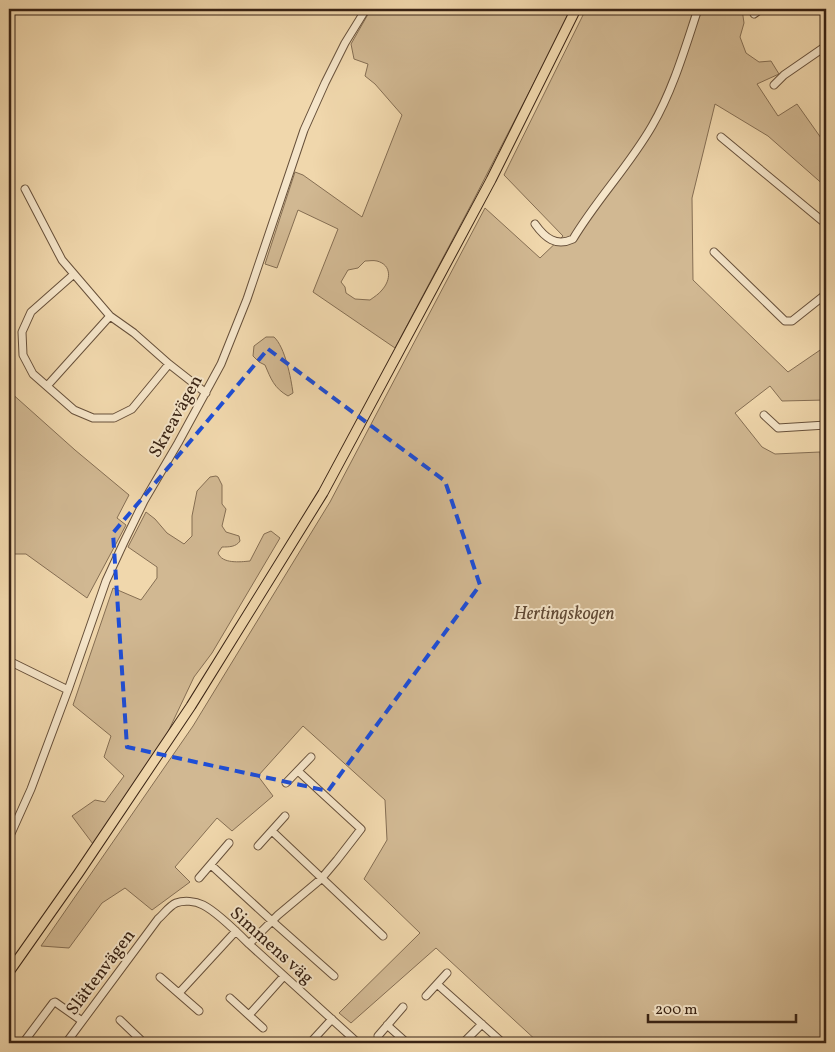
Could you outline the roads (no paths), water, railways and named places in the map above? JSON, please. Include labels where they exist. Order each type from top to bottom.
[{"type":"main road","points":[[9,972],[78,874],[191,706],[323,493],[491,180],[576,9]]},
{"type":"street","name":"Skreavägen","points":[[9,838],[32,790],[106,582],[144,501],[221,364],[242,312],[313,108],[341,52],[366,9]]},
{"type":"street","points":[[535,224],[544,235],[554,241],[567,242],[573,238],[631,160],[653,124],[677,72],[698,9]]},
{"type":"street","points":[[754,14],[761,9]]},
{"type":"street","points":[[774,86],[784,75],[826,46]]},
{"type":"street","points":[[721,137],[826,224]]},
{"type":"street","points":[[25,190],[62,260],[110,316],[134,333],[168,364],[206,393]]},
{"type":"street","points":[[714,252],[785,321],[792,321],[826,294]]},
{"type":"street","points":[[74,274],[31,312],[22,332],[23,355],[33,374],[74,410],[93,418],[114,418],[132,409],[168,364]]},
{"type":"street","points":[[47,386],[110,316]]},
{"type":"street","points":[[764,415],[778,428],[826,425]]},
{"type":"street","points":[[9,661],[68,690]]},
{"type":"street","points":[[286,783],[310,757]]},
{"type":"street","points":[[249,944],[321,878],[361,828],[298,771]]},
{"type":"street","points":[[258,846],[285,816]]},
{"type":"street","points":[[272,831],[383,936]]},
{"type":"street","points":[[198,878],[229,843]]},
{"type":"street","points":[[211,864],[334,976]]},
{"type":"street","name":"Simmens väg","points":[[158,919],[168,908],[175,904],[194,902],[204,905],[236,931],[358,1043]]},
{"type":"street","name":"Slättenvägen","points":[[66,1043],[158,919]]},
{"type":"street","points":[[180,993],[236,931]]},
{"type":"street","points":[[426,996],[447,973]]},
{"type":"street","points":[[249,1015],[284,976]]},
{"type":"street","points":[[160,977],[199,1011]]},
{"type":"street","points":[[437,984],[503,1043]]},
{"type":"street","points":[[230,998],[263,1028]]},
{"type":"street","points":[[23,1043],[53,1003],[58,1003],[82,1021]]},
{"type":"street","points":[[378,1036],[403,1007]]},
{"type":"street","points":[[310,1043],[332,1019]]},
{"type":"street","points":[[120,1020],[138,1041]]},
{"type":"street","points":[[463,1043],[482,1024]]},
{"type":"street","points":[[388,1025],[407,1043]]},
{"type":"park label","name":"Hertingskogen","points":[[564,613]]}]
